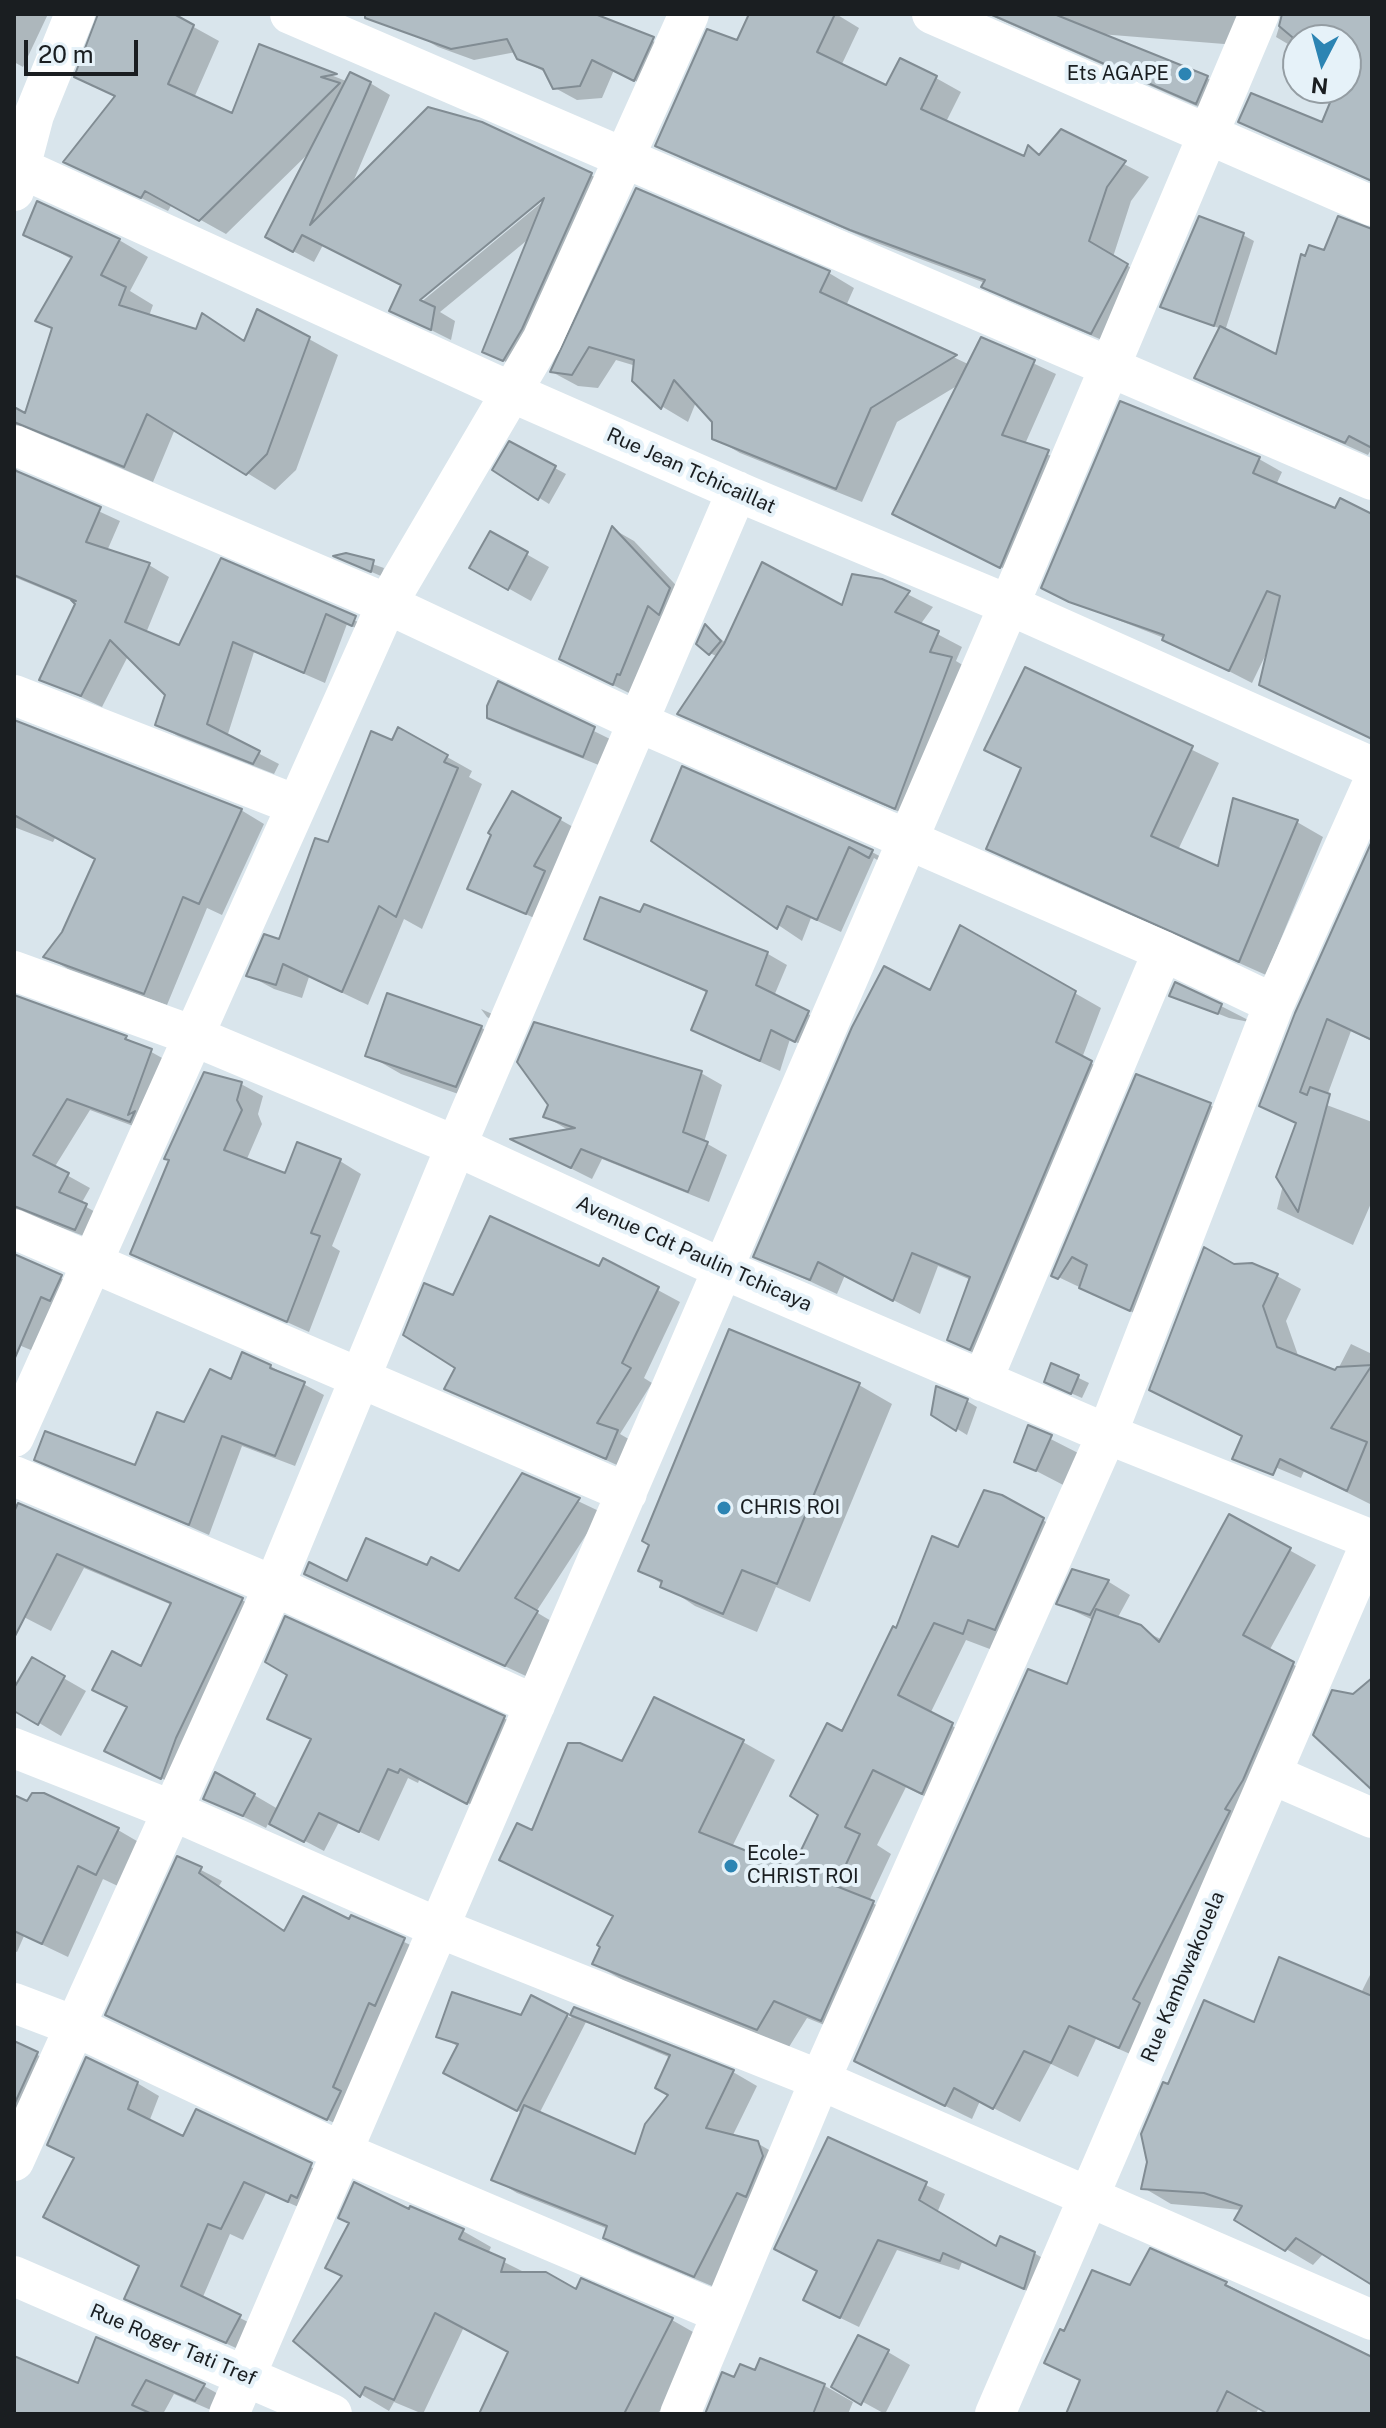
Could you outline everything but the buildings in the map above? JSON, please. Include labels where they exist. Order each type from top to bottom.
[{"type":"street","points":[[16,174],[34,115],[75,14]]},
{"type":"street","points":[[290,14],[624,155],[1108,368],[1372,480]]},
{"type":"street","points":[[14,1437],[191,1035],[387,604],[542,340],[689,14]]},
{"type":"street","points":[[932,14],[1372,206]]},
{"type":"street","points":[[229,2414],[1009,605],[1259,14]]},
{"type":"street","name":"Rue Jean Tchicaillat","points":[[16,174],[737,491],[1009,605],[1372,767]]},
{"type":"street","points":[[14,445],[387,604],[638,722],[1163,951],[1274,1004]]},
{"type":"street","points":[[14,2161],[72,2025],[274,1586],[456,1146],[737,491]]},
{"type":"street","points":[[14,695],[296,805]]},
{"type":"street","points":[[680,2414],[820,2080],[1107,1434],[1274,1004],[1372,785]]},
{"type":"street","points":[[982,1381],[1163,951]]},
{"type":"street","name":"Avenue Cdt Paulin Tchicaya","points":[[14,971],[191,1035],[456,1146],[723,1269],[982,1381],[1372,1540]]},
{"type":"street","points":[[14,1229],[627,1493]]},
{"type":"street","points":[[14,1476],[274,1586],[535,1705]]},
{"type":"street","name":"Rue Kambwakouela","points":[[995,2414],[1372,1540]]},
{"type":"street","points":[[14,1748],[171,1810],[439,1928],[820,2080],[1372,2320]]},
{"type":"street","points":[[1271,1774],[1372,1818]]},
{"type":"street","points":[[14,2003],[72,2025],[342,2152],[721,2313]]},
{"type":"street","name":"Rue Roger Tati Tref","points":[[14,2276],[332,2414]]},
{"type":"place","name":"Ets AGAPE","points":[[1185,74]]},
{"type":"place","name":"CHRIS ROI","points":[[724,1508]]},
{"type":"place","name":"Ecole- CHRIST ROI","points":[[731,1866]]}]
